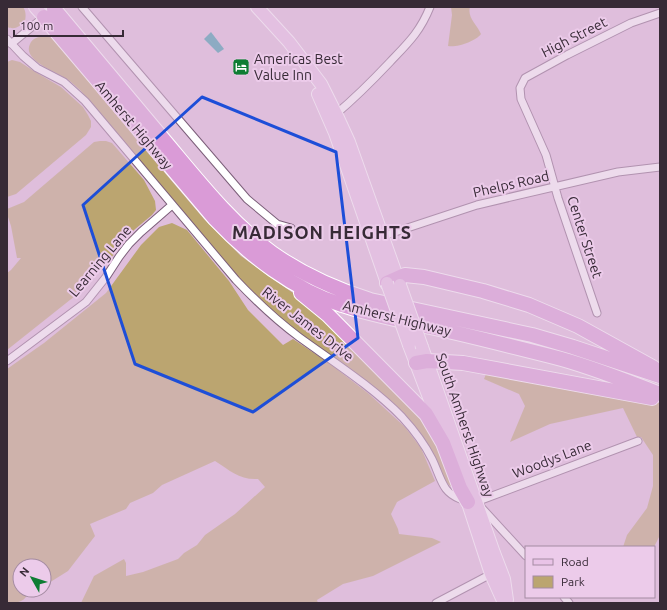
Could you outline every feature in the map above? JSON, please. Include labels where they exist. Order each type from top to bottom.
[{"type":"highway","name":"Amherst Highway","points":[[48,9],[215,219],[232,237],[270,268],[316,295],[340,305],[375,315],[430,326],[556,357],[660,394]]},
{"type":"highway","name":"Amherst Highway","points":[[48,9],[216,201],[252,236],[271,252],[288,263],[328,285],[370,300],[532,335],[660,376]]},
{"type":"highway","points":[[270,268],[328,316],[426,414],[443,443],[460,488],[472,502]]},
{"type":"highway","points":[[395,282],[405,275],[424,277],[483,291],[529,306],[578,326],[660,371]]},
{"type":"highway","points":[[421,362],[463,363],[660,400]]},
{"type":"main road","name":"South Amherst Highway","points":[[257,7],[321,84],[349,142],[377,238]]},
{"type":"main road","name":"South Amherst Highway","points":[[303,61],[422,347],[421,362]]},
{"type":"main road","name":"South Amherst Highway","points":[[395,282],[409,345],[421,362],[472,502],[504,579],[508,603]]},
{"type":"main road","name":"South Amherst Highway","points":[[472,502],[491,574],[504,603]]},
{"type":"street","points":[[82,7],[247,199],[277,224],[291,228]]},
{"type":"street","points":[[336,114],[413,38],[420,28],[430,7]]},
{"type":"street","points":[[9,41],[48,9]]},
{"type":"street","name":"High Street","points":[[524,80],[530,75],[554,62],[622,27],[660,13]]},
{"type":"street","name":"River James Drive","points":[[9,41],[37,68],[64,82],[75,91],[252,298],[363,384],[398,414],[420,438],[451,494],[472,502]]},
{"type":"street","name":"Center Street","points":[[524,80],[520,88],[521,99],[546,155],[555,187],[597,313]]},
{"type":"street","name":"Phelps Road","points":[[377,238],[477,205],[618,172],[660,167]]},
{"type":"street","name":"Learning Lane","points":[[7,361],[86,302],[129,244],[172,205]]},
{"type":"street","name":"Woodys Lane","points":[[472,502],[638,441]]},
{"type":"street","points":[[472,502],[525,555]]},
{"type":"street","points":[[436,603],[491,574]]},
{"type":"highlighted area","points":[[202,97],[336,152],[358,338],[253,412],[135,364],[83,205]]},
{"type":"green space","points":[[7,7],[23,7],[26,14],[25,21],[21,25],[12,28],[7,27]]},
{"type":"green space","points":[[451,7],[470,7],[469,11],[471,18],[481,34],[479,37],[461,45],[448,46],[452,15]]},
{"type":"green space","points":[[43,36],[52,37],[204,219],[241,256],[315,308],[434,432],[453,487],[445,481],[435,459],[418,431],[288,325],[245,285],[80,90],[67,79],[35,60],[29,50],[30,44],[35,38]]},
{"type":"green space","points":[[12,60],[20,62],[61,87],[83,107],[91,121],[91,127],[86,135],[16,194],[7,197],[7,62]]},
{"type":"green space","points":[[100,141],[112,143],[144,180],[155,201],[156,210],[134,230],[80,292],[7,350],[7,273],[21,258],[17,258],[7,209],[24,202],[94,142]]},
{"type":"green space","points":[[172,223],[187,230],[229,281],[248,310],[283,345],[293,339],[329,363],[369,394],[405,427],[421,448],[435,481],[397,502],[391,514],[399,534],[432,538],[441,542],[373,576],[343,584],[317,600],[318,603],[81,603],[94,576],[124,559],[126,563],[126,576],[143,572],[178,559],[184,553],[197,545],[205,535],[235,514],[265,487],[258,479],[240,476],[215,461],[162,485],[153,493],[130,503],[126,509],[90,524],[95,536],[68,571],[52,581],[52,558],[12,558],[12,598],[25,598],[15,603],[7,603],[7,369],[44,343],[106,293],[141,245],[159,227]]},
{"type":"green space","points":[[486,374],[574,391],[660,403],[660,535],[654,546],[623,546],[627,535],[647,508],[653,486],[653,455],[641,437],[637,437],[623,408],[550,424],[510,442],[525,406],[519,394],[484,379]]},
{"type":"water","points":[[211,32],[224,49],[218,53],[204,39]]},
{"type":"place","name":"Americas Best Value Inn","points":[[241,67]]},
{"type":"district","name":"MADISON HEIGHTS","points":[[322,233]]}]
